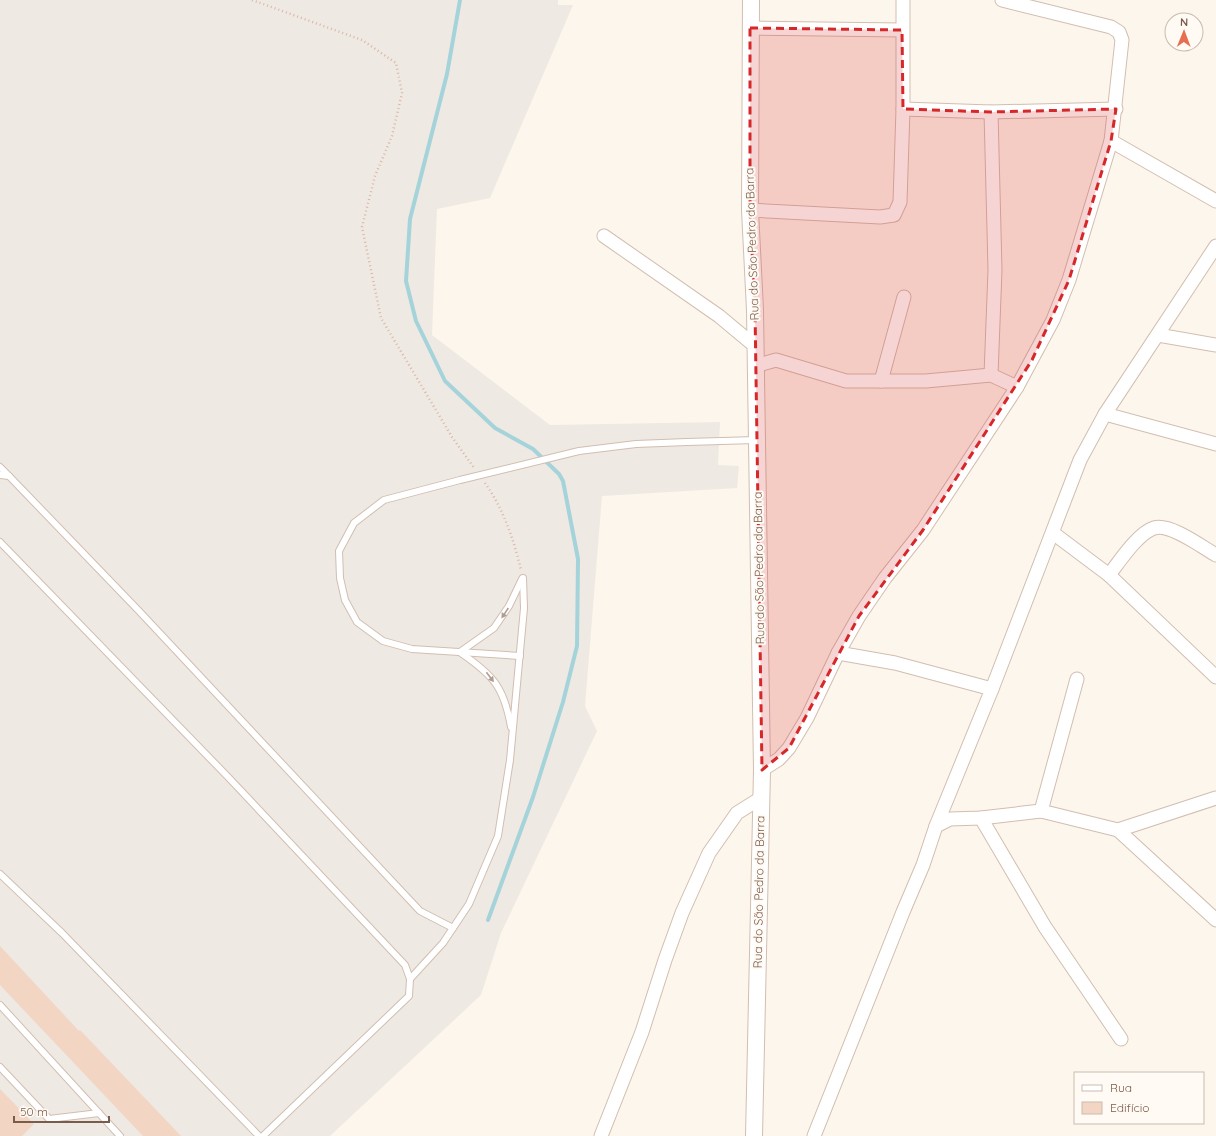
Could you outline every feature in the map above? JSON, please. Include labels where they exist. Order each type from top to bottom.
[{"type":"street","name":"Rua do São Pedro da Barra","points":[[751,0],[750,210],[755,346],[762,770],[754,1136]]},
{"type":"street","points":[[750,210],[880,217],[894,215],[900,202],[903,109],[902,0]]},
{"type":"street","points":[[762,770],[779,759],[789,748],[807,718],[838,653],[885,578],[923,530],[1017,387],[1053,320],[1069,280],[1112,141],[1122,40],[1119,32],[1110,27],[1002,0]]},
{"type":"street","points":[[750,28],[902,30]]},
{"type":"street","points":[[903,109],[991,112],[1116,109]]},
{"type":"street","points":[[991,112],[995,270],[991,375]]},
{"type":"street","points":[[1112,141],[1216,201]]},
{"type":"street","points":[[604,236],[719,316],[755,346]]},
{"type":"street","points":[[814,1136],[923,865],[936,826],[1053,534],[1061,508],[1080,460],[1105,414],[1216,246]]},
{"type":"street","points":[[881,381],[904,296]]},
{"type":"street","points":[[1158,335],[1216,345]]},
{"type":"street","points":[[755,366],[776,360],[846,381],[926,381],[991,375],[1017,387]]},
{"type":"street","points":[[1105,414],[1216,444]]},
{"type":"street","points":[[1109,575],[1140,537],[1155,527],[1165,528],[1176,532],[1216,555]]},
{"type":"street","points":[[1053,534],[1109,575],[1216,677]]},
{"type":"street","points":[[838,653],[895,663],[992,689]]},
{"type":"street","points":[[1041,811],[1077,679]]},
{"type":"street","points":[[602,1136],[642,1032],[680,919],[709,853],[737,813],[761,798]]},
{"type":"street","points":[[1118,830],[1215,799]]},
{"type":"street","points":[[936,826],[950,819],[981,818],[1041,811],[1118,830],[1216,920]]},
{"type":"street","points":[[981,818],[1045,927],[1121,1039]]},
{"type":"lane","points":[[520,656],[412,649],[382,641],[358,622],[345,600],[340,578],[339,551],[354,523],[384,500],[579,451],[636,444],[756,440]]},
{"type":"lane","points":[[0,467],[139,611],[420,911],[453,928]]},
{"type":"lane","points":[[0,475],[8,476]]},
{"type":"lane","points":[[0,542],[229,778],[405,964],[410,979],[409,996],[263,1136]]},
{"type":"lane","points":[[460,652],[494,628],[509,606],[523,578]]},
{"type":"lane","points":[[410,979],[443,943],[469,904],[498,836],[512,734],[520,656],[524,608],[523,578]]},
{"type":"lane","points":[[460,652],[484,670],[502,692],[508,711],[512,734]]},
{"type":"lane","points":[[0,874],[62,933],[260,1136]]},
{"type":"lane","points":[[0,1005],[120,1136]]},
{"type":"lane","points":[[0,1066],[49,1119],[99,1113]]},
{"type":"path","points":[[252,0],[362,40],[396,63],[402,93],[392,136],[375,176],[362,227],[382,318],[452,437],[478,474]]},
{"type":"path","points":[[483,480],[492,492],[514,543],[523,578]]},
{"type":"highlighted area","points":[[750,28],[902,30],[903,109],[991,112],[1116,109],[1111,141],[1069,280],[1032,360],[923,530],[859,616],[789,748],[762,770],[755,310],[750,210]]},
{"type":"shaded area","points":[[0,0],[558,0],[558,5],[573,5],[490,198],[437,209],[432,335],[550,425],[720,422],[718,465],[739,466],[737,488],[602,496],[585,706],[597,731],[501,933],[481,995],[330,1136],[0,1136]]},
{"type":"building","points":[[0,946],[79,1031],[80,1030],[181,1136],[143,1136],[0,985]]},
{"type":"building","points":[[0,1089],[34,1124],[22,1136],[0,1136]]},
{"type":"waterway","points":[[460,0],[447,74],[410,219],[406,281],[416,321],[445,381],[495,428],[533,449],[559,474],[563,481],[578,559],[577,646],[563,702],[533,797],[488,920]]}]
